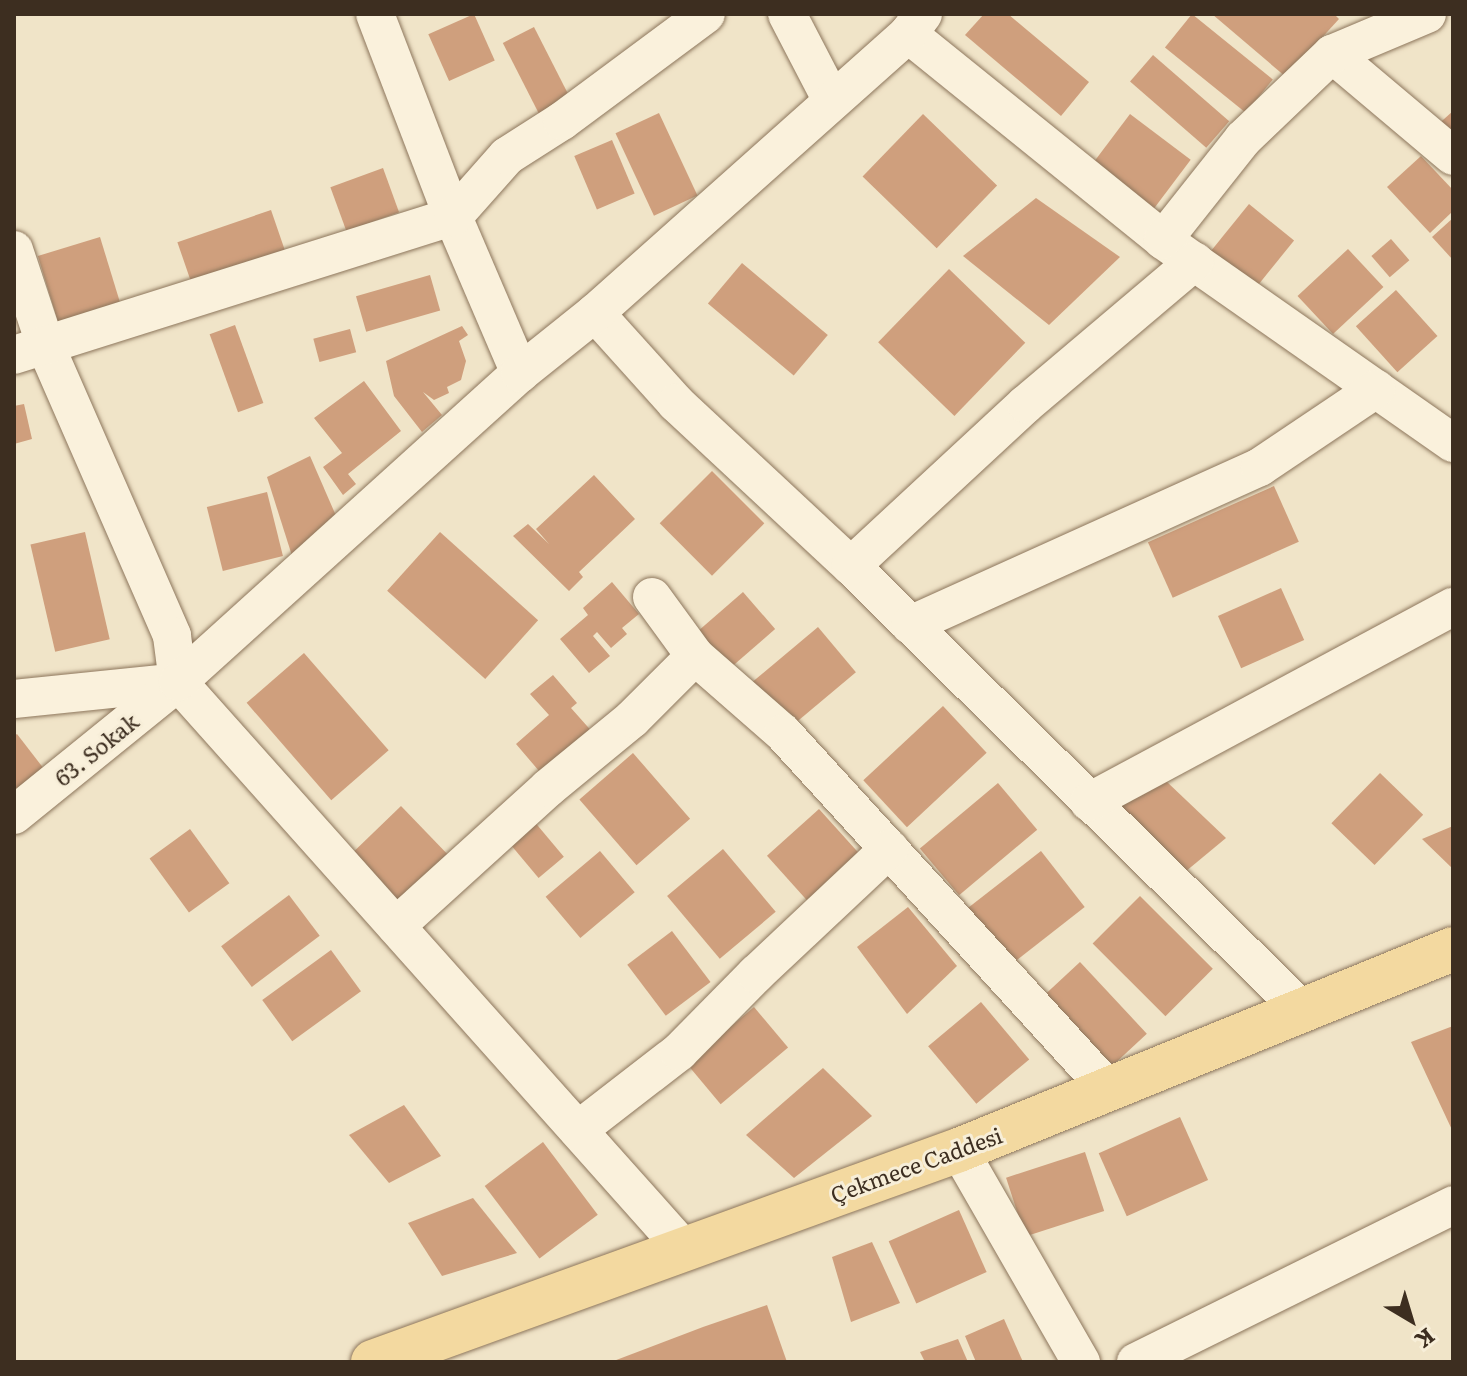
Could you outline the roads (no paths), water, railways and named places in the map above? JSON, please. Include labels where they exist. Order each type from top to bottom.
[{"type":"main road","name":"Çekmece Caddesi","points":[[373,1362],[439,1350],[683,1248],[959,1150],[1453,949]]},
{"type":"street","points":[[375,14],[453,217],[520,373]]},
{"type":"street","points":[[30,351],[453,217],[507,156],[562,121],[706,14]]},
{"type":"street","points":[[787,14],[831,99]]},
{"type":"street","points":[[1163,240],[1243,139],[1332,54],[1427,14]]},
{"type":"street","points":[[916,24],[1163,240],[1453,443]]},
{"type":"street","name":"63. Sokak","points":[[14,815],[178,682],[520,373],[595,313],[916,24]]},
{"type":"street","points":[[1332,54],[1453,156]]},
{"type":"street","points":[[14,250],[30,351],[172,636],[178,682],[683,1248]]},
{"type":"street","points":[[851,566],[1026,404],[1195,261]]},
{"type":"street","points":[[595,313],[676,403],[851,566],[1302,1010]]},
{"type":"street","points":[[910,625],[1260,467],[1376,389]]},
{"type":"street","points":[[652,597],[695,656],[783,733],[1107,1088]]},
{"type":"street","points":[[1089,802],[1453,607]]},
{"type":"street","points":[[396,926],[548,788],[632,719],[695,656]]},
{"type":"street","points":[[14,699],[178,682]]},
{"type":"street","points":[[578,1130],[679,1052],[756,974],[889,849]]},
{"type":"street","points":[[959,1150],[1081,1362]]},
{"type":"street","points":[[1136,1362],[1453,1205]]}]
